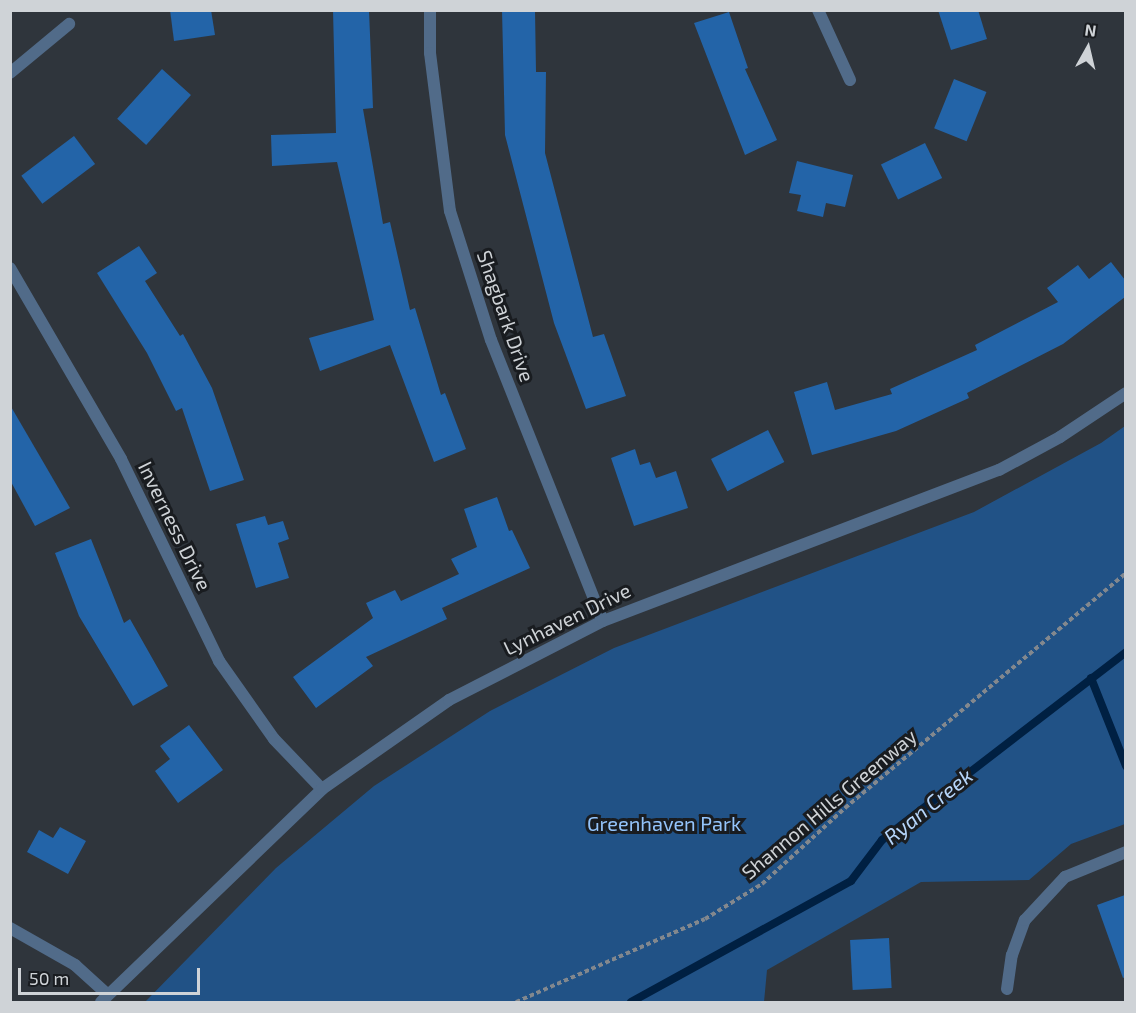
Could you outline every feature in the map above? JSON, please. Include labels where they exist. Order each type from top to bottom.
[{"type":"street","name":"Shagbark Drive","points":[[430,10],[430,53],[450,211],[491,340],[603,621]]},
{"type":"street","points":[[818,10],[850,80]]},
{"type":"street","points":[[10,73],[69,24]]},
{"type":"street","name":"Inverness Drive","points":[[10,268],[121,459],[219,661],[274,739],[322,789]]},
{"type":"street","name":"Lynhaven Drive","points":[[104,998],[322,789],[449,700],[603,621],[894,513],[999,470],[1060,437],[1125,393]]},
{"type":"street","points":[[1006,989],[1012,955],[1024,920],[1065,877],[1125,852]]},
{"type":"street","points":[[10,928],[75,965],[104,998]]},
{"type":"path","name":"Shannon Hills Greenway","points":[[516,1002],[705,919],[762,884],[845,808],[1125,573]]},
{"type":"green space","name":"Greenhaven Park","points":[[1125,426],[1125,824],[1071,844],[1029,880],[921,882],[767,970],[764,1002],[145,1002],[276,868],[374,786],[490,711],[614,648],[974,512],[1101,443]]},
{"type":"building","points":[[170,10],[211,10],[215,35],[174,41]]},
{"type":"building","points":[[333,10],[369,10],[373,108],[363,109],[383,224],[390,222],[410,310],[415,308],[441,395],[445,393],[466,449],[434,462],[390,345],[320,371],[309,338],[374,320],[337,162],[272,166],[271,135],[336,133]]},
{"type":"building","points":[[502,10],[535,10],[536,72],[546,72],[545,153],[593,337],[604,334],[626,396],[586,409],[554,323],[505,135]]},
{"type":"building","points":[[938,10],[978,10],[987,39],[951,50]]},
{"type":"building","points":[[729,12],[748,68],[745,69],[777,140],[745,155],[694,23]]},
{"type":"building","points":[[162,69],[191,95],[146,145],[117,119]]},
{"type":"building","points":[[954,79],[986,92],[967,141],[934,128]]},
{"type":"building","points":[[74,136],[95,164],[42,204],[21,176]]},
{"type":"building","points":[[925,143],[942,178],[898,200],[881,164]]},
{"type":"building","points":[[797,161],[853,175],[845,207],[826,203],[823,217],[797,211],[801,195],[789,193]]},
{"type":"building","points":[[139,246],[157,273],[145,281],[180,336],[183,334],[212,388],[244,480],[210,491],[182,408],[176,411],[147,353],[97,273]]},
{"type":"building","points":[[1111,262],[1125,280],[1125,297],[1063,344],[967,393],[969,398],[896,431],[812,455],[794,392],[827,382],[835,410],[892,394],[890,389],[977,350],[975,345],[1058,302],[1047,288],[1078,265],[1089,279]]},
{"type":"building","points":[[10,405],[70,508],[35,526],[10,480]]},
{"type":"building","points":[[768,430],[784,462],[727,491],[711,459]]},
{"type":"building","points":[[635,449],[640,465],[650,462],[656,478],[676,471],[688,508],[634,526],[611,458]]},
{"type":"building","points":[[497,497],[509,531],[512,530],[530,568],[442,608],[447,619],[366,657],[373,666],[316,708],[293,677],[373,618],[366,603],[395,590],[401,601],[459,574],[451,559],[477,547],[464,509]]},
{"type":"building","points":[[265,516],[268,525],[283,521],[289,539],[278,543],[289,578],[256,588],[236,524]]},
{"type":"building","points":[[91,539],[124,623],[130,619],[168,686],[133,706],[79,616],[55,553]]},
{"type":"building","points":[[189,725],[223,770],[178,803],[155,771],[170,759],[160,746]]},
{"type":"building","points":[[60,827],[86,841],[68,874],[27,852],[39,830],[53,838]]},
{"type":"building","points":[[1125,895],[1125,977],[1123,978],[1097,905]]},
{"type":"building","points":[[889,938],[892,988],[853,990],[850,940]]},
{"type":"waterway","name":"Ryan Creek","points":[[631,1002],[851,881],[882,840],[1126,652]]},
{"type":"waterway","points":[[1091,678],[1126,766]]}]
